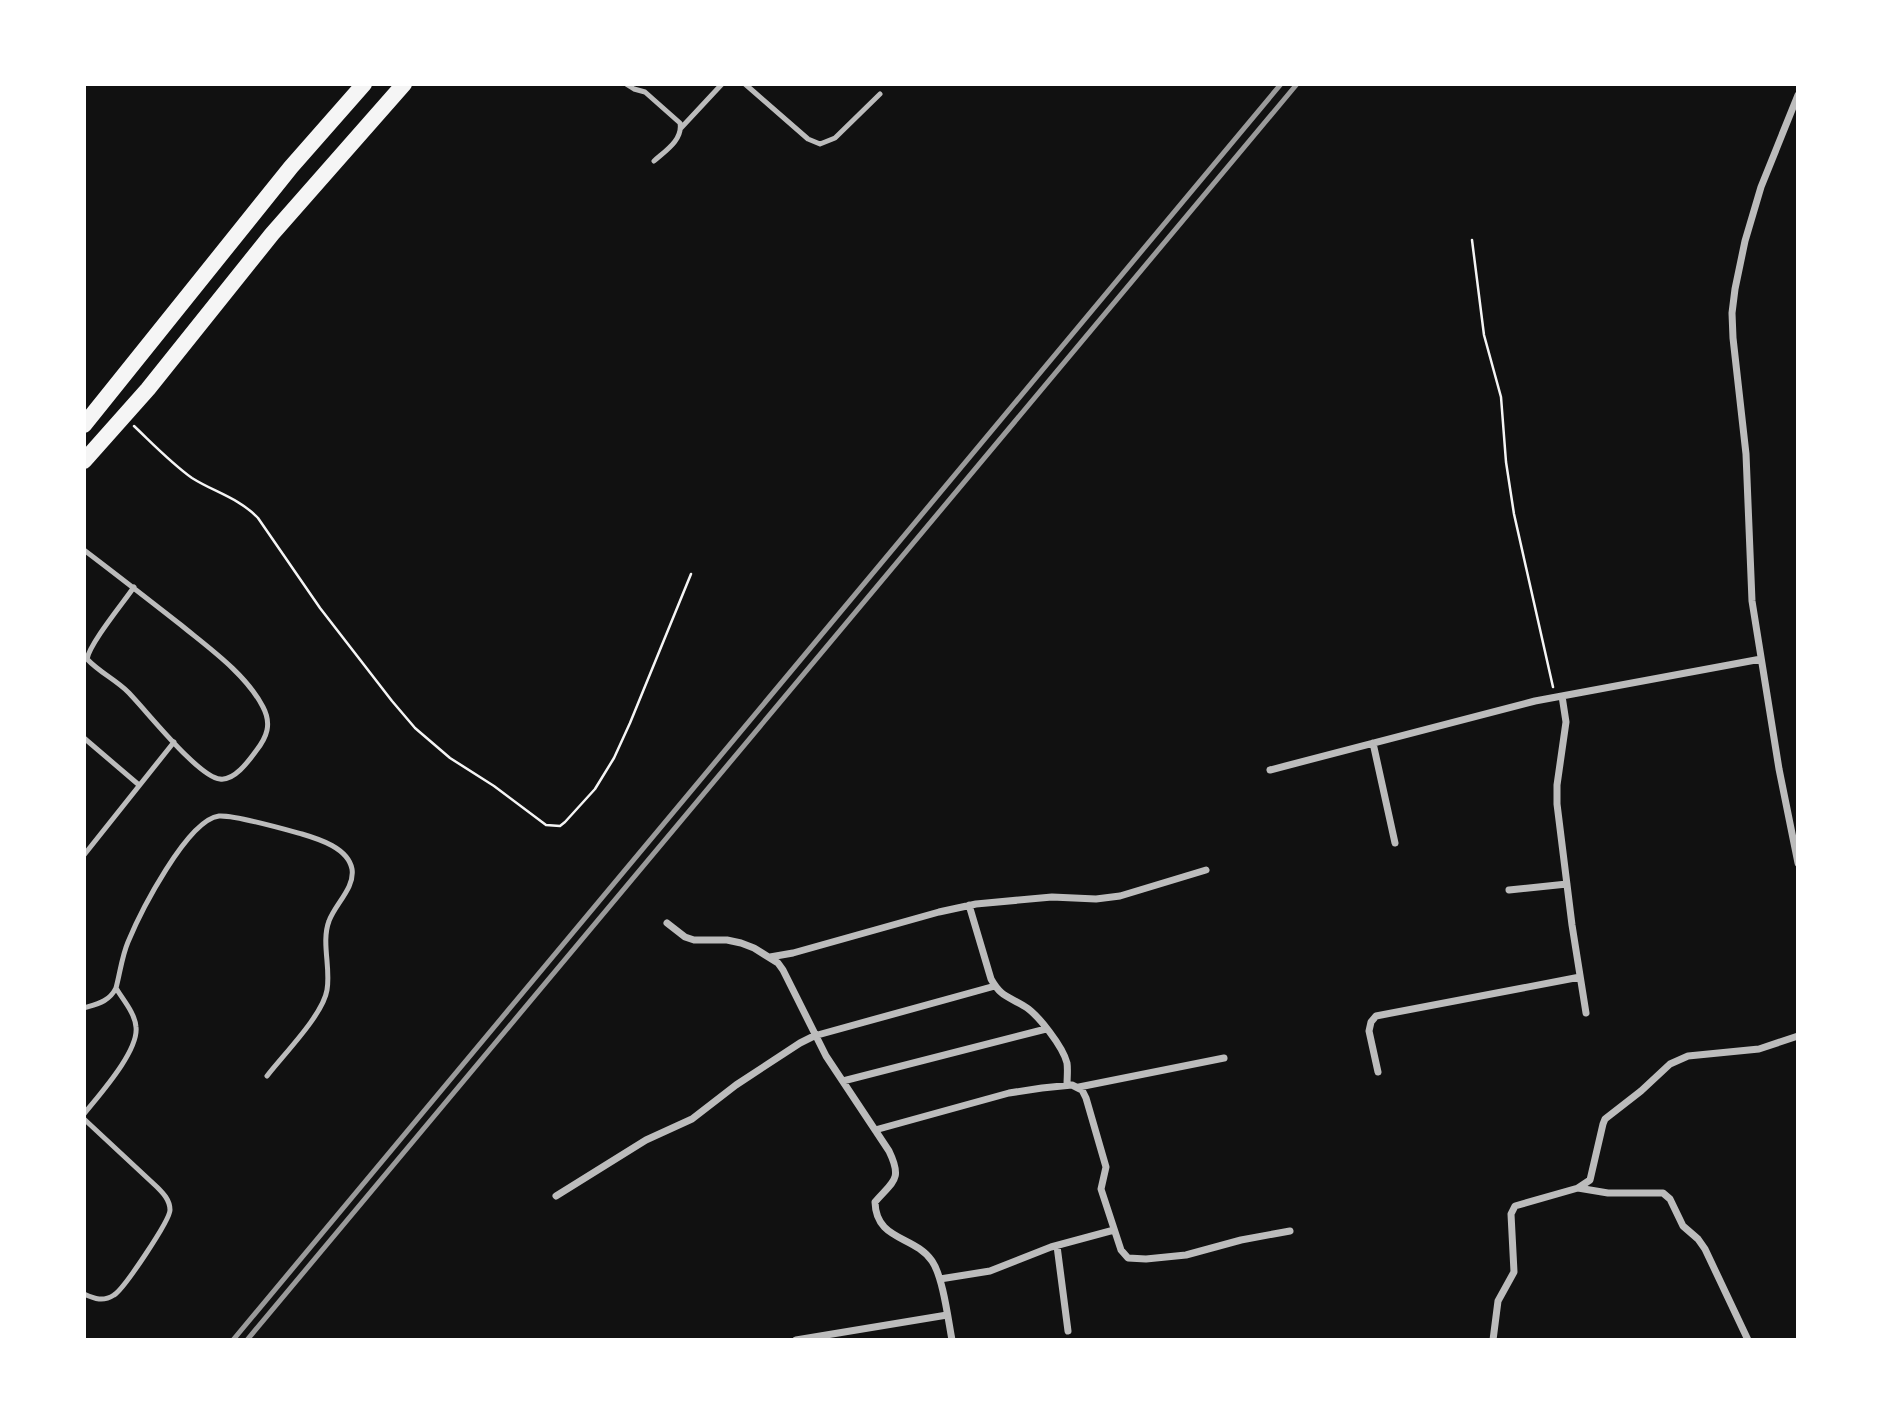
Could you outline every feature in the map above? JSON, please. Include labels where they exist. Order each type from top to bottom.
[{"type":"main road","points":[[84,425],[291,167],[364,84]]},
{"type":"main road","points":[[84,461],[148,389],[272,234],[404,84]]},
{"type":"street","points":[[1798,95],[1761,187],[1745,241],[1732,313],[1746,454],[1752,601],[1779,769],[1798,863]]},
{"type":"street","points":[[1270,770],[1558,697],[1761,659]]},
{"type":"street","points":[[1558,697],[1566,722],[1557,785],[1567,884],[1586,1013]]},
{"type":"street","points":[[1373,743],[1395,843]]},
{"type":"street","points":[[770,957],[813,948],[969,905],[1040,897],[1096,899],[1120,896],[1206,870]]},
{"type":"street","points":[[1509,890],[1567,884]]},
{"type":"street","points":[[969,905],[991,979],[1005,997],[1029,1009],[1062,1050],[1068,1066],[1067,1085]]},
{"type":"street","points":[[667,923],[685,937],[694,940],[727,940],[754,948],[770,957],[783,970],[814,1035],[889,1151],[897,1172],[894,1180],[874,1203],[880,1222],[888,1232],[918,1247],[936,1268],[953,1340]]},
{"type":"street","points":[[1378,1072],[1369,1031],[1376,1016],[1580,977]]},
{"type":"street","points":[[556,1196],[646,1140],[692,1119],[736,1085],[814,1035],[995,986]]},
{"type":"street","points":[[843,1081],[1046,1029]]},
{"type":"street","points":[[1493,1340],[1498,1301],[1514,1272],[1512,1211],[1520,1204],[1586,1184],[1590,1180],[1605,1119],[1670,1065],[1688,1056],[1759,1049],[1798,1036]]},
{"type":"street","points":[[875,1130],[1009,1093],[1067,1085],[1079,1087],[1224,1058]]},
{"type":"street","points":[[1079,1087],[1086,1098],[1104,1158],[1105,1175],[1101,1189],[1124,1256],[1132,1259],[1186,1255],[1241,1240],[1290,1231]]},
{"type":"street","points":[[1578,1188],[1608,1193],[1658,1192],[1667,1195],[1683,1226],[1705,1249],[1748,1340]]},
{"type":"street","points":[[940,1279],[990,1271],[1057,1245],[1114,1230]]},
{"type":"street","points":[[1057,1245],[1068,1331]]},
{"type":"street","points":[[796,1340],[947,1315]]},
{"type":"lane","points":[[626,84],[645,92],[676,119],[681,128]]},
{"type":"lane","points":[[643,84],[645,92]]},
{"type":"lane","points":[[654,161],[673,144],[681,128],[722,84]]},
{"type":"lane","points":[[744,84],[808,139],[820,144],[835,138],[880,94]]},
{"type":"lane","points":[[84,550],[134,587],[221,658],[254,693],[267,716],[267,732],[262,743],[236,773],[224,779],[211,777],[201,770],[125,689],[86,658],[134,587]]},
{"type":"lane","points":[[84,738],[139,785]]},
{"type":"lane","points":[[84,855],[173,742]]},
{"type":"lane","points":[[84,1008],[107,1000],[116,988],[127,944],[151,895],[190,835],[201,824],[220,816],[232,817],[320,839],[346,858],[352,872],[347,890],[327,925],[327,993],[314,1018],[267,1076]]},
{"type":"lane","points":[[84,1294],[100,1300],[121,1290],[165,1224],[170,1210],[167,1198],[157,1187],[84,1117],[128,1055],[135,1040],[136,1027],[132,1014],[116,988]]},
{"type":"path","points":[[1472,240],[1484,334],[1501,397],[1506,462],[1514,514],[1558,697]]},
{"type":"path","points":[[124,416],[163,454],[193,478],[250,509],[320,608],[415,728],[450,758],[501,791],[546,825],[560,826],[565,822],[605,774],[630,723],[691,574]]},
{"type":"railway","points":[[233,1340],[1281,84]]},
{"type":"railway","points":[[247,1340],[1297,84]]}]
